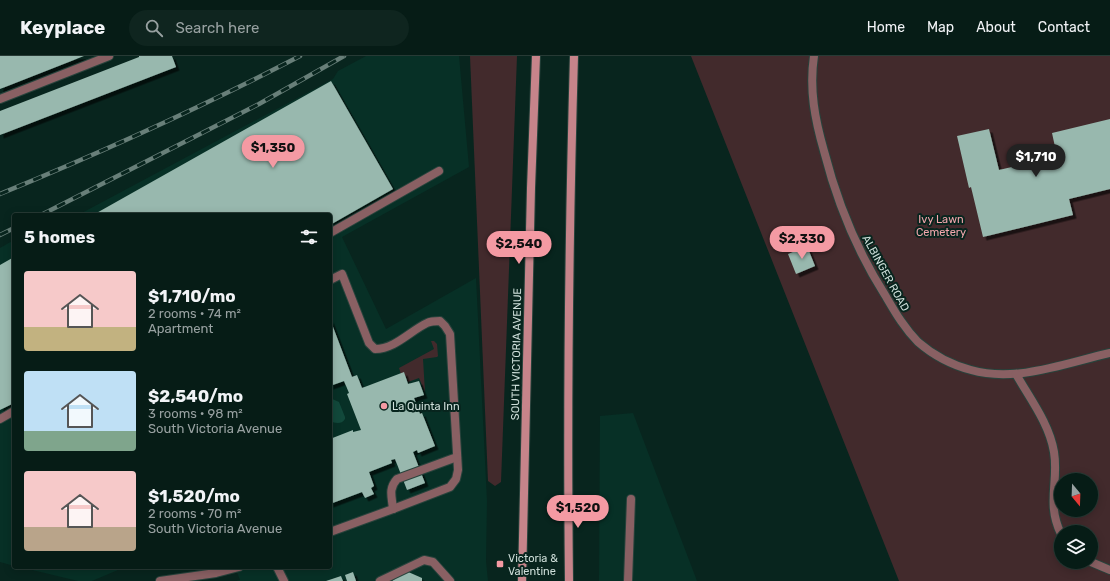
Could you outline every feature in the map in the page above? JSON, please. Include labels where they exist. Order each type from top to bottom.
[{"type":"main road","name":"SOUTH VICTORIA AVENUE","points":[[522,581],[530,188],[536,56]]},
{"type":"main road","points":[[569,581],[568,469],[570,203],[574,56]]},
{"type":"lane","points":[[0,99],[109,56]]},
{"type":"lane","name":"ALBINGER ROAD","points":[[814,56],[811,87],[813,108],[831,180],[850,229],[873,276],[900,320],[920,343],[944,360],[957,366],[986,374],[1016,374],[1030,372],[1110,353]]},
{"type":"lane","points":[[332,232],[439,171]]},
{"type":"lane","points":[[332,279],[342,274],[369,343],[375,349],[383,349],[390,346],[429,322],[440,321],[446,326],[450,334],[458,470],[456,479],[450,487],[332,531]]},
{"type":"lane","points":[[1016,374],[1043,420],[1052,442],[1055,464],[1053,504],[1057,525]]},
{"type":"lane","points":[[0,419],[12,412]]},
{"type":"lane","points":[[393,509],[391,492],[392,484],[397,479],[457,457]]},
{"type":"lane","points":[[628,581],[631,499]]},
{"type":"lane","points":[[380,581],[424,560],[433,562],[450,581]]},
{"type":"lane","points":[[1098,565],[1110,570]]},
{"type":"lane","points":[[160,581],[216,573],[231,569]]},
{"type":"lane","points":[[278,569],[284,581]]},
{"type":"shaded area","points":[[366,56],[459,56],[469,167],[342,237],[386,329],[476,278],[487,501],[486,561],[488,581],[236,581],[240,580],[236,569],[332,569],[332,213],[82,213],[333,79],[338,71]]},
{"type":"shaded area","points":[[12,241],[12,565],[0,562],[0,248]]},
{"type":"shaded area","points":[[332,399],[339,402],[345,417],[342,422],[332,422]]},
{"type":"shaded area","points":[[633,413],[697,581],[599,581],[600,416]]},
{"type":"shaded area","points":[[28,569],[120,569],[92,581],[78,581]]},
{"type":"green space","points":[[470,56],[517,56],[501,482],[495,486],[488,481]]},
{"type":"green space","name":"Ivy Lawn Cemetery","points":[[691,56],[1110,56],[1110,581],[899,581]]},
{"type":"green space","points":[[431,341],[434,341],[437,344],[438,356],[423,359],[425,392],[419,378],[408,382],[404,373],[401,374],[399,368],[434,349]]},
{"type":"building","points":[[0,56],[84,56],[0,89]]},
{"type":"building","points":[[139,56],[172,56],[176,67],[0,135],[0,111]]},
{"type":"building","points":[[331,81],[393,189],[332,224],[332,213],[97,213]]},
{"type":"building","points":[[1110,119],[1110,189],[1069,199],[1073,215],[983,237],[971,187],[969,188],[957,136],[989,129],[999,170],[1057,156],[1052,133]]},
{"type":"building","points":[[807,246],[815,266],[796,274],[788,254]]},
{"type":"building","points":[[12,258],[12,404],[0,410],[0,265]]},
{"type":"building","name":"La Quinta Inn","points":[[332,324],[352,377],[357,375],[362,388],[404,372],[408,384],[419,381],[424,395],[414,398],[420,414],[422,413],[435,446],[418,453],[417,450],[413,452],[425,483],[407,490],[395,459],[391,460],[392,463],[369,472],[374,486],[371,488],[374,494],[365,498],[362,492],[332,503],[332,438],[353,430],[353,432],[361,430],[347,394],[349,393],[344,381],[332,385]]},
{"type":"building","points":[[406,571],[422,578],[422,581],[392,581]]},
{"type":"building","points":[[353,572],[356,581],[347,581],[345,575]]},
{"type":"building","points":[[341,576],[343,581],[326,581]]},
{"type":"railway","points":[[0,194],[152,128],[300,56]]},
{"type":"railway","points":[[45,213],[259,104],[344,56]]},
{"type":"railway","points":[[0,235],[12,229]]},
{"type":"place","name":"La Quinta Inn","points":[[384,406]]},
{"type":"place","name":"Victoria & Valentine","points":[[500,564]]}]
